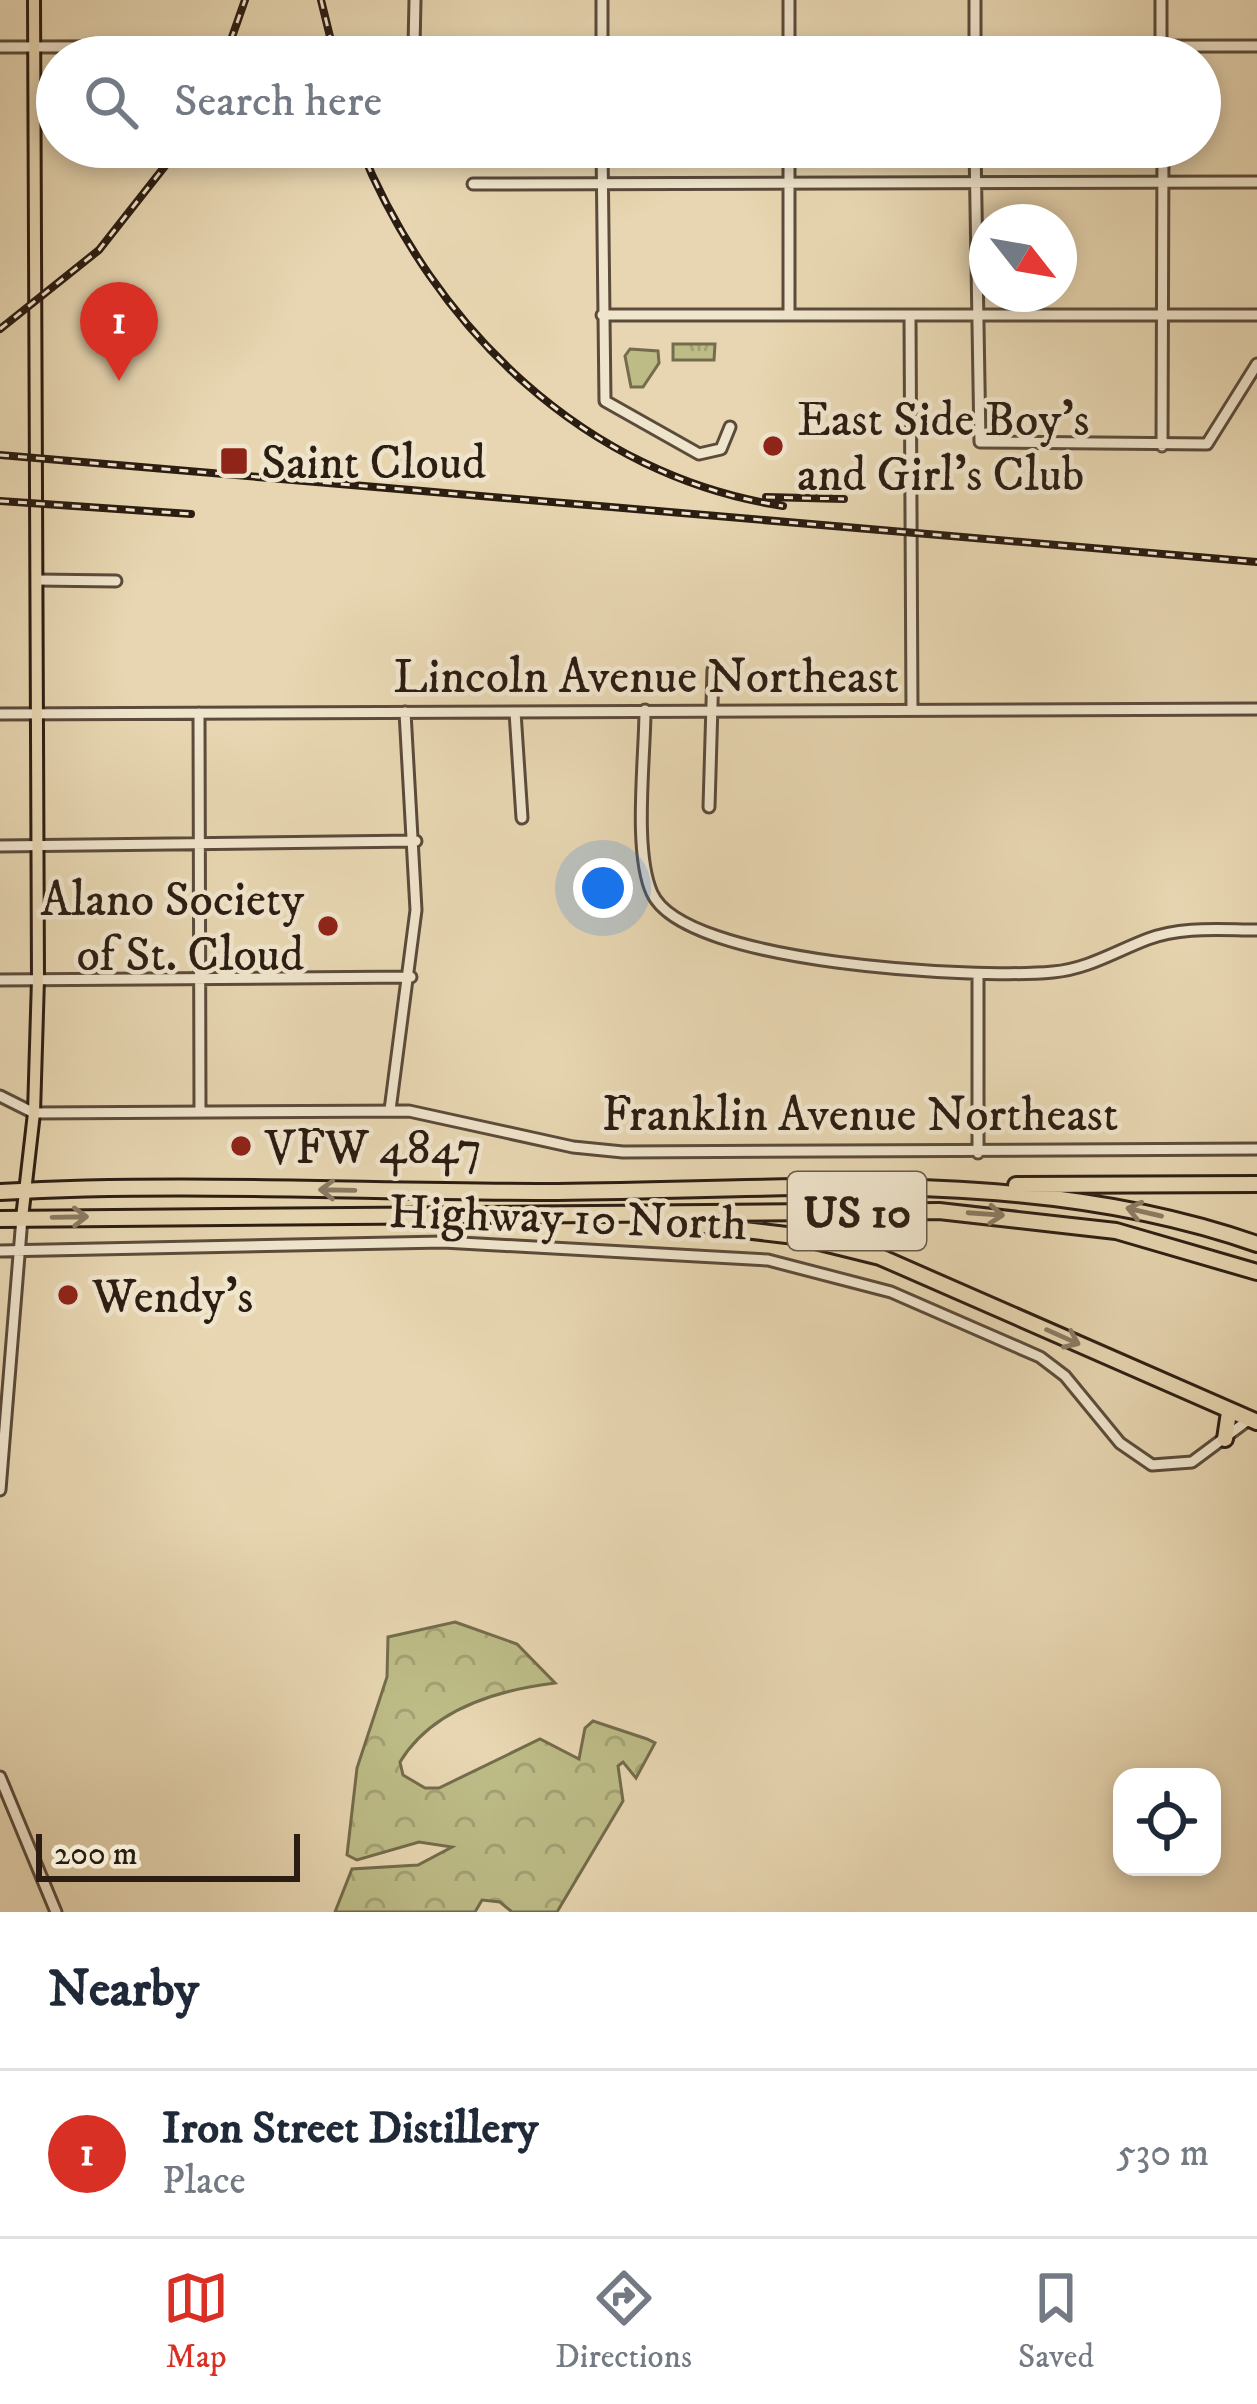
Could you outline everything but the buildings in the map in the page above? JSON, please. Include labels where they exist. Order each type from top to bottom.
[{"type":"highway","points":[[908,1189],[1257,1184]]},
{"type":"highway","name":"US 10","points":[[0,1192],[908,1189],[1092,1202],[1257,1244]]},
{"type":"highway","name":"US 10","points":[[0,1219],[987,1213],[1136,1235],[1257,1272]]},
{"type":"highway","points":[[546,1214],[753,1229],[880,1257],[1229,1412],[1255,1418]]},
{"type":"highway","points":[[1225,1438],[1229,1412]]},
{"type":"main road","points":[[22,1218],[34,1113],[38,980],[34,0]]},
{"type":"street","points":[[414,36],[415,0]]},
{"type":"street","points":[[602,0],[602,36]]},
{"type":"street","points":[[789,0],[789,36]]},
{"type":"street","points":[[975,0],[975,36]]},
{"type":"street","points":[[1161,0],[1161,36]]},
{"type":"street","points":[[1221,48],[1257,46]]},
{"type":"street","points":[[0,47],[34,47]]},
{"type":"street","points":[[602,168],[602,391],[613,408],[699,454],[722,449],[730,427]]},
{"type":"street","points":[[789,168],[789,314]]},
{"type":"street","points":[[975,168],[980,442],[1207,444],[1257,364]]},
{"type":"street","points":[[1162,446],[1163,168]]},
{"type":"street","points":[[473,184],[1257,182]]},
{"type":"street","points":[[602,315],[1257,315]]},
{"type":"street","points":[[910,316],[912,710]]},
{"type":"street","points":[[37,580],[116,581]]},
{"type":"street","points":[[709,807],[713,670]]},
{"type":"street","name":"Lincoln Avenue Northeast","points":[[0,714],[1257,709]]},
{"type":"street","points":[[645,710],[646,877],[670,916],[704,934],[885,970],[978,975],[1073,969],[1170,933],[1257,930]]},
{"type":"street","points":[[390,1110],[411,977],[416,841],[405,712]]},
{"type":"street","points":[[515,712],[522,818]]},
{"type":"street","points":[[199,713],[200,1111]]},
{"type":"street","points":[[0,846],[416,841]]},
{"type":"street","points":[[978,975],[978,1153]]},
{"type":"street","points":[[0,980],[411,977]]},
{"type":"street","points":[[0,1096],[34,1113]]},
{"type":"street","name":"Franklin Avenue Northeast","points":[[34,1113],[390,1110],[430,1113],[573,1147],[623,1152],[1257,1149]]},
{"type":"street","points":[[0,1490],[22,1218]]},
{"type":"street","name":"Highway 10 North","points":[[0,1250],[443,1242],[768,1260],[891,1292],[1040,1357],[1066,1376],[1120,1443],[1152,1465],[1192,1462],[1255,1418]]},
{"type":"street","points":[[0,1777],[56,1912]]},
{"type":"green space","points":[[673,344],[715,344],[714,360],[673,360]]},
{"type":"green space","points":[[630,349],[658,351],[659,363],[643,387],[631,387],[625,356]]},
{"type":"green space","points":[[455,1622],[517,1644],[555,1683],[489,1697],[448,1716],[430,1728],[400,1762],[403,1775],[425,1788],[439,1788],[540,1739],[579,1759],[585,1728],[593,1721],[655,1743],[636,1778],[623,1762],[618,1766],[623,1801],[557,1912],[512,1912],[500,1902],[482,1900],[475,1912],[335,1912],[352,1869],[418,1865],[452,1847],[419,1842],[357,1860],[347,1855],[357,1768],[387,1677],[388,1637]]},
{"type":"railway","points":[[232,36],[245,0]]},
{"type":"railway","points":[[321,0],[330,36]]},
{"type":"railway","points":[[0,329],[99,250],[163,168]]},
{"type":"railway","points":[[370,168],[429,275],[474,332],[525,383],[582,427],[644,463],[711,489],[783,506]]},
{"type":"railway","points":[[0,455],[1257,562]]},
{"type":"railway","points":[[766,497],[844,499]]},
{"type":"railway","points":[[0,501],[191,514]]},
{"type":"place","name":"Iron Street Distillery","points":[[119,381]]},
{"type":"place","name":"East Side Boy's and Girl's Club","points":[[773,446]]},
{"type":"place","name":"Saint Cloud","points":[[234,461]]},
{"type":"place","name":"Alano Society of St. Cloud","points":[[328,926]]},
{"type":"place","name":"VFW 4847","points":[[241,1146]]},
{"type":"place","name":"Wendy's","points":[[68,1295]]}]
